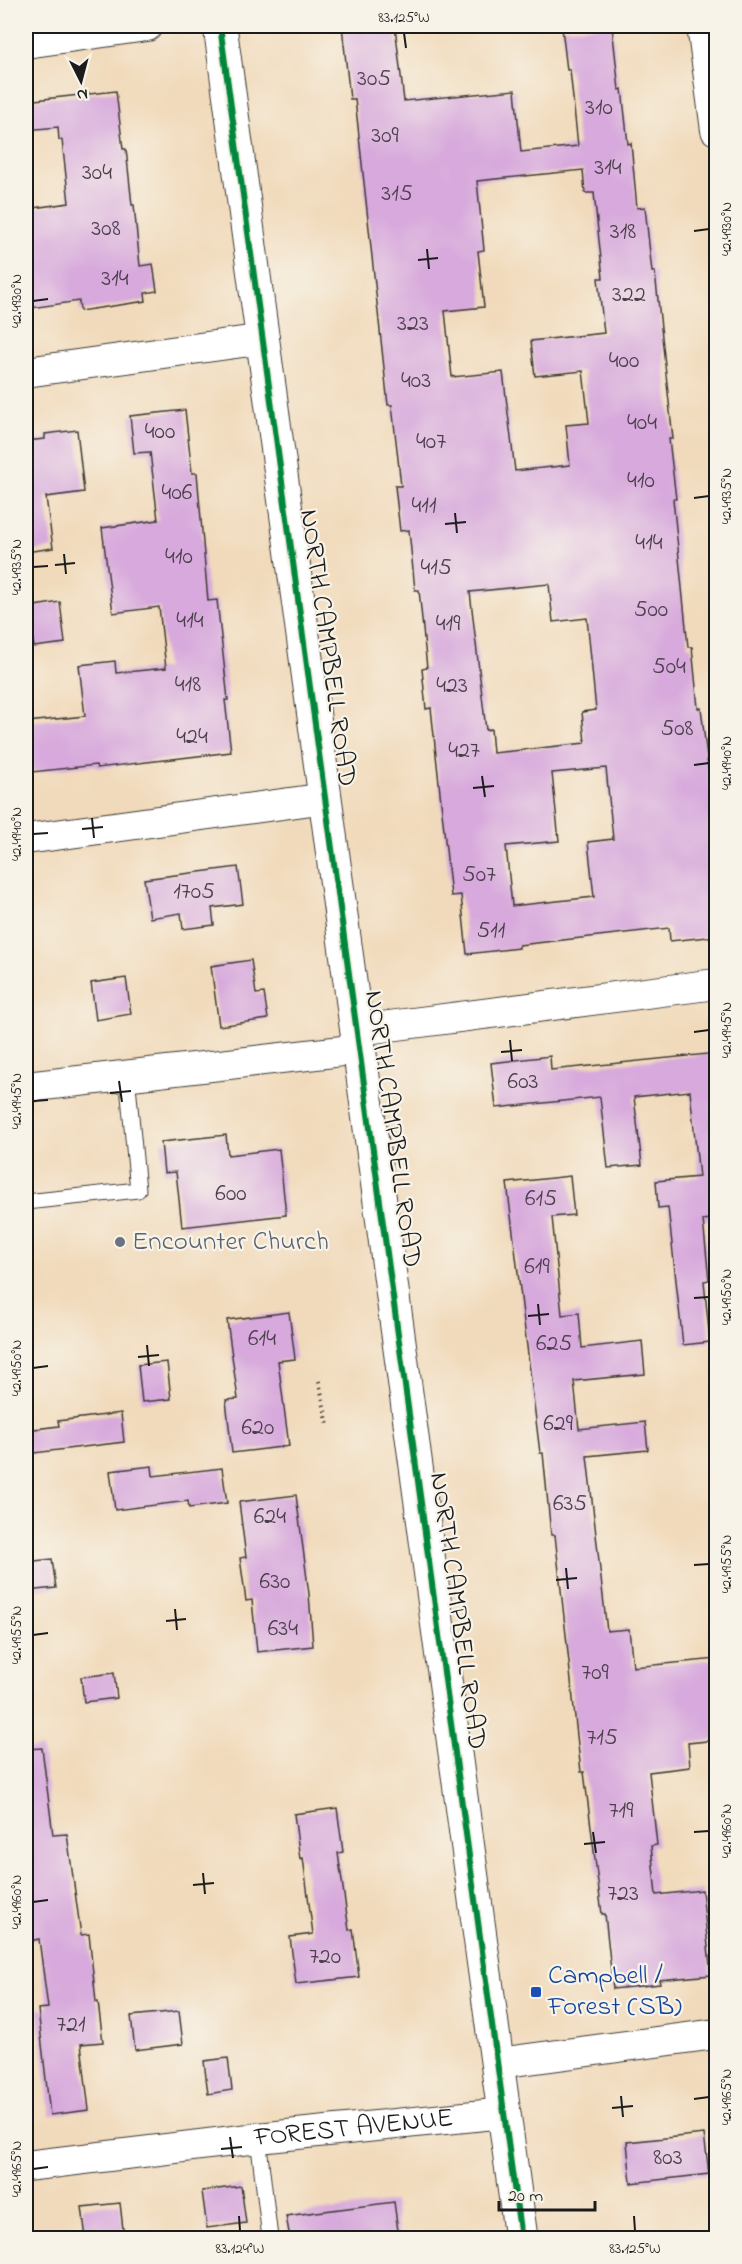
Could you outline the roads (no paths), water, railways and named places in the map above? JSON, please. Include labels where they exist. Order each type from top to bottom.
[{"type":"street","points":[[26,43],[147,26]]},
{"type":"street","name":"NORTH CAMPBELL ROAD","points":[[220,26],[521,2238]]},
{"type":"street","points":[[702,26],[717,130]]},
{"type":"street","points":[[26,372],[264,339]]},
{"type":"street","points":[[26,839],[326,798]]},
{"type":"street","points":[[26,1087],[127,1075],[717,984]]},
{"type":"street","points":[[498,2063],[717,2034]]},
{"type":"street","name":"FOREST AVENUE","points":[[26,2166],[258,2138],[504,2113]]},
{"type":"lane","points":[[26,1202],[138,1190],[127,1075]]},
{"type":"lane","points":[[258,2138],[270,2238]]},
{"type":"place","name":"Encounter Church","points":[[120,1242]]},
{"type":"place","name":"Campbell / Forest (SB)","points":[[536,1992]]}]
